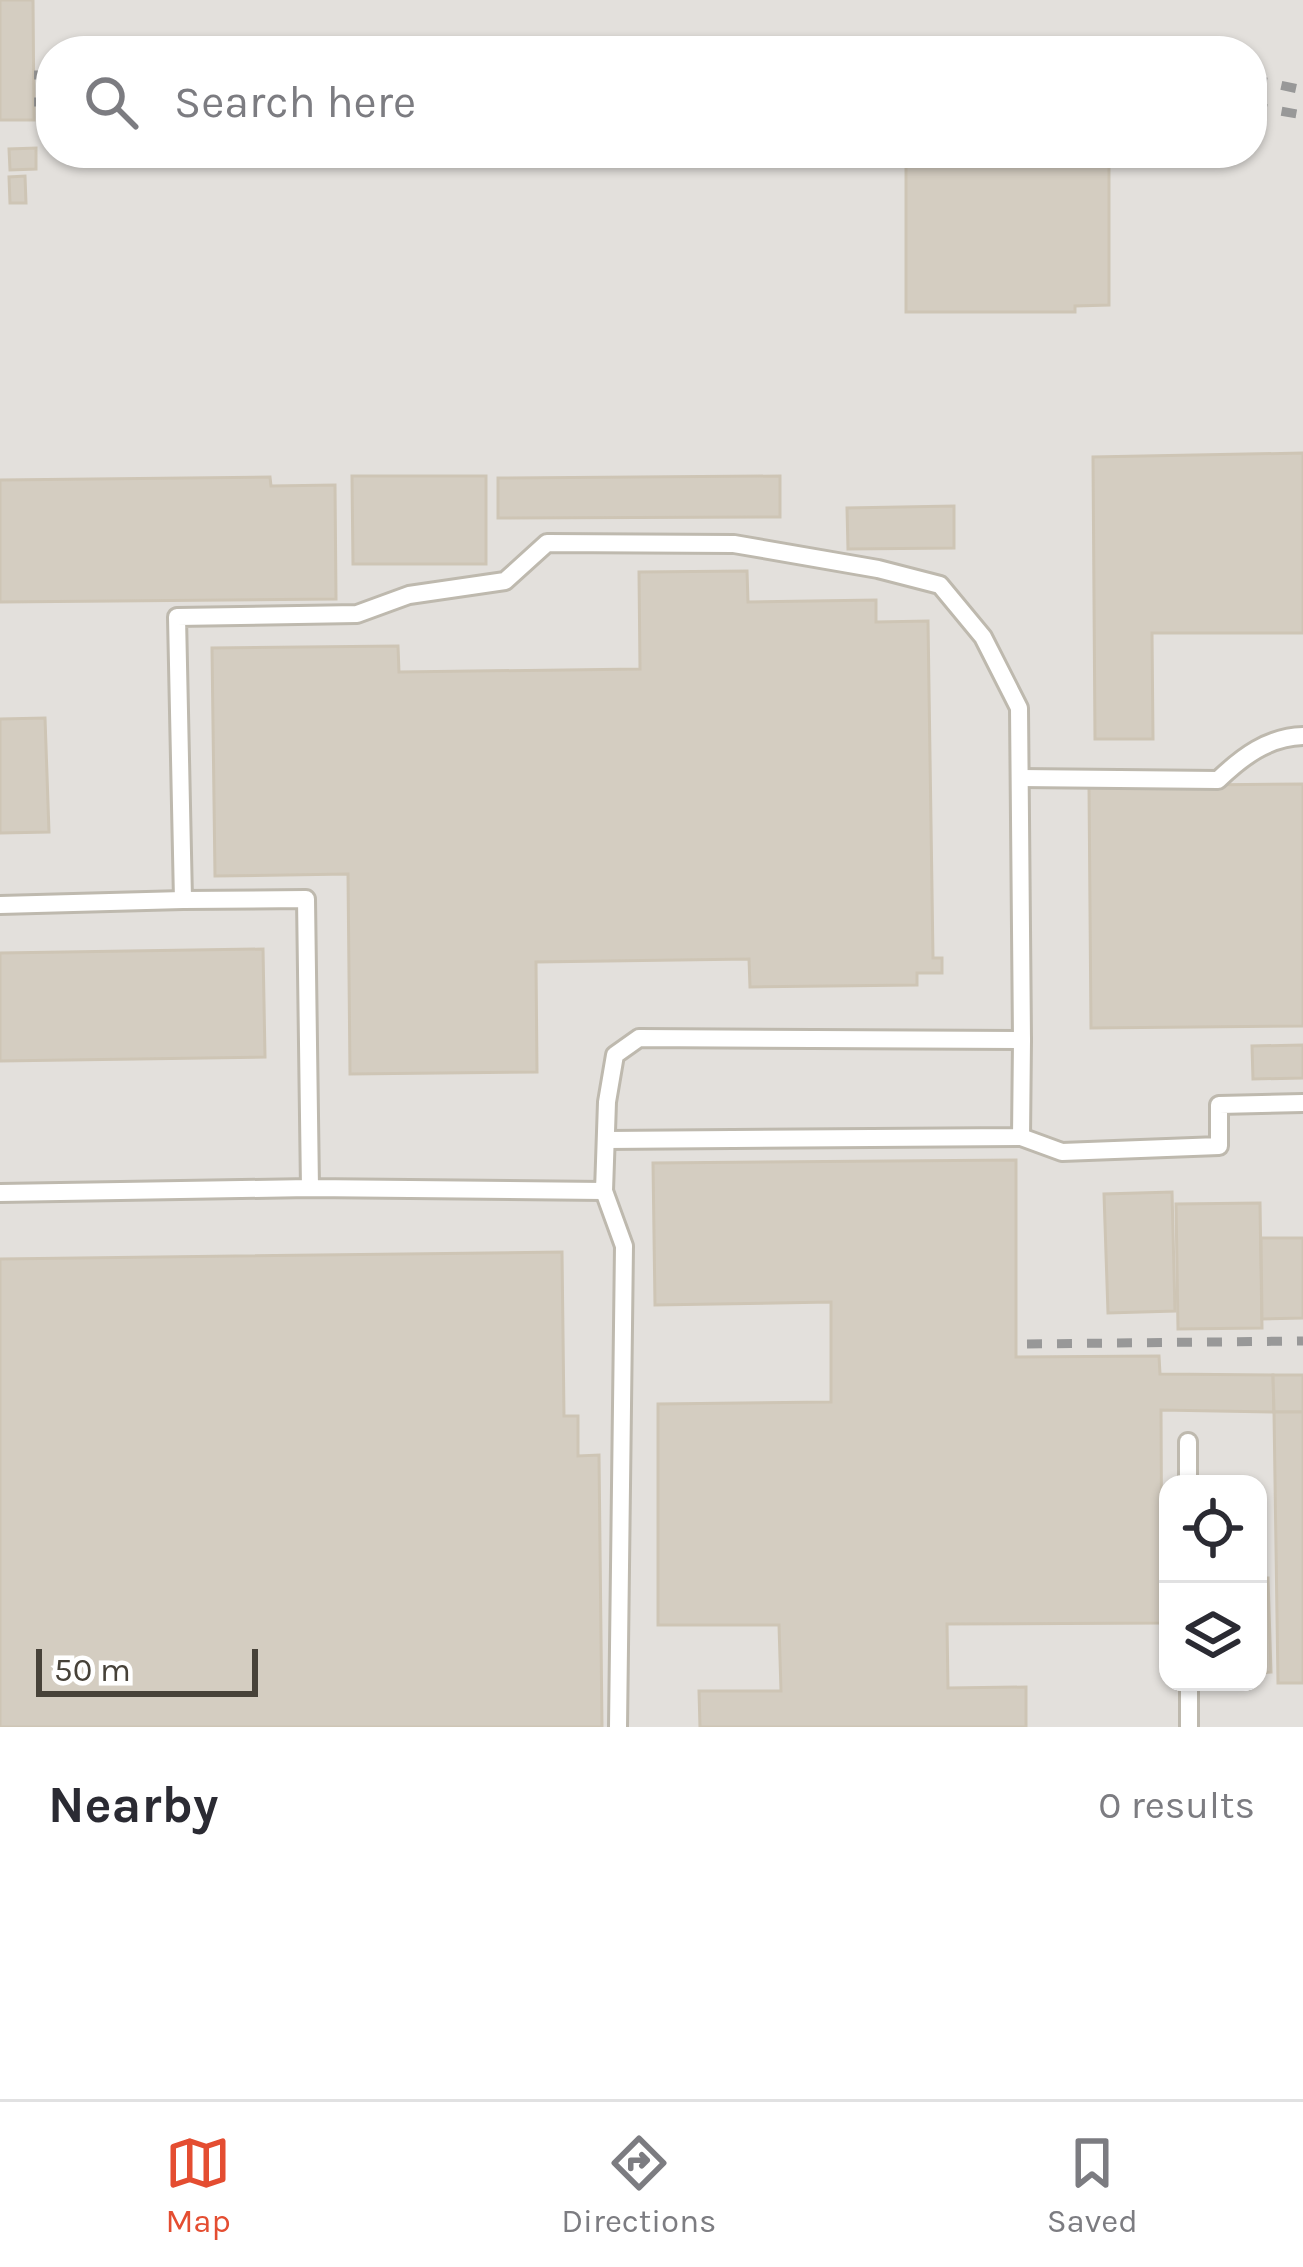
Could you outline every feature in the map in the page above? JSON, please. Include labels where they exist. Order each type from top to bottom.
[{"type":"lane","points":[[183,900],[177,617],[357,614],[409,595],[505,581],[547,543],[734,544],[940,585],[983,638],[1019,708],[1021,1137]]},
{"type":"lane","points":[[1020,778],[1218,780],[1245,754],[1286,736],[1303,736]]},
{"type":"lane","points":[[0,905],[306,898],[310,1187]]},
{"type":"lane","points":[[618,1727],[624,1246],[604,1191],[607,1102],[615,1055],[639,1038],[1022,1040]]},
{"type":"lane","points":[[606,1140],[1021,1137],[1061,1152],[1219,1146],[1219,1105],[1303,1103]]},
{"type":"lane","points":[[0,1193],[310,1187],[604,1191]]},
{"type":"lane","points":[[1188,1442],[1188,1475]]},
{"type":"lane","points":[[1189,1691],[1189,1727]]},
{"type":"shaded area","points":[[0,0],[1303,0],[1303,1727],[0,1727]]},
{"type":"building","points":[[0,0],[33,0],[34,120],[0,120]]},
{"type":"building","points":[[36,148],[36,169],[10,170],[9,149]]},
{"type":"building","points":[[906,168],[1109,168],[1109,305],[1075,306],[1075,312],[906,312]]},
{"type":"building","points":[[25,176],[26,203],[10,203],[9,177]]},
{"type":"building","points":[[1303,453],[1303,633],[1152,633],[1153,739],[1095,739],[1093,457]]},
{"type":"building","points":[[352,476],[486,476],[486,564],[353,564]]},
{"type":"building","points":[[780,476],[780,517],[498,518],[498,478]]},
{"type":"building","points":[[270,477],[271,486],[335,485],[336,599],[0,602],[0,480]]},
{"type":"building","points":[[954,506],[954,548],[848,549],[847,508]]},
{"type":"building","points":[[747,571],[748,602],[876,600],[876,622],[928,621],[933,958],[942,958],[942,973],[917,973],[917,985],[750,987],[749,959],[536,962],[537,1072],[350,1074],[348,874],[215,876],[212,648],[398,646],[399,672],[640,669],[639,572]]},
{"type":"building","points":[[45,718],[49,832],[0,833],[0,719]]},
{"type":"building","points":[[1303,784],[1303,1026],[1091,1028],[1089,786]]},
{"type":"building","points":[[263,949],[265,1057],[0,1061],[0,953]]},
{"type":"building","points":[[1303,1045],[1303,1078],[1253,1079],[1252,1046]]},
{"type":"building","points":[[1016,1160],[1016,1357],[1159,1356],[1160,1374],[1273,1375],[1274,1412],[1161,1410],[1159,1623],[947,1624],[948,1688],[1026,1687],[1026,1727],[700,1727],[699,1691],[781,1691],[779,1625],[658,1625],[658,1404],[831,1402],[831,1302],[655,1305],[653,1163]]},
{"type":"building","points":[[1172,1192],[1175,1311],[1108,1313],[1104,1194]]},
{"type":"building","points":[[1260,1203],[1262,1328],[1178,1329],[1176,1204]]},
{"type":"building","points":[[1261,1238],[1303,1238],[1303,1318],[1262,1319]]},
{"type":"building","points":[[562,1252],[564,1416],[578,1416],[578,1456],[599,1455],[602,1727],[0,1727],[0,1259]]},
{"type":"building","points":[[1273,1375],[1303,1375],[1303,1412],[1274,1412]]},
{"type":"building","points":[[1274,1412],[1303,1412],[1303,1683],[1278,1683]]},
{"type":"building","points":[[1267,1578],[1268,1578],[1271,1672],[1267,1672]]},
{"type":"railway","points":[[1267,82],[1303,90]]},
{"type":"railway","points":[[1267,109],[1303,115]]},
{"type":"railway","points":[[1027,1344],[1303,1341]]}]
